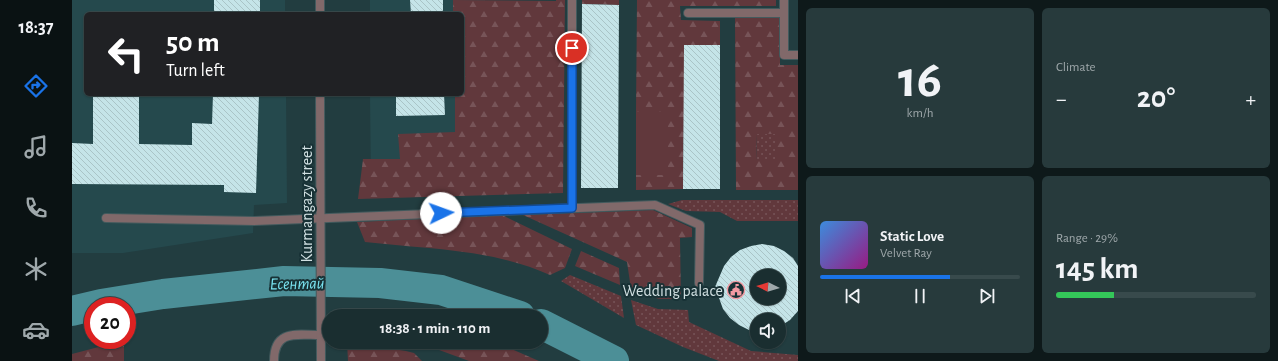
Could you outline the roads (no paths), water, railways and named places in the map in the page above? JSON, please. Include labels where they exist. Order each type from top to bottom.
[{"type":"street","points":[[320,0],[320,12]]},
{"type":"street","points":[[572,0],[572,208]]},
{"type":"street","points":[[784,0],[784,55],[798,55]]},
{"type":"street","points":[[688,13],[784,13]]},
{"type":"street","name":"Kurmangazy street","points":[[320,96],[321,361]]},
{"type":"street","points":[[106,218],[254,221],[655,205],[700,225],[699,282]]},
{"type":"street","points":[[274,361],[277,344],[284,336],[320,335]]},
{"type":"waterway","name":"Есентай","points":[[72,311],[101,304],[163,294],[284,281],[380,283],[441,290],[499,309]]},
{"type":"waterway","name":"Есентай","points":[[548,328],[614,361]]},
{"type":"place","name":"Wedding palace","points":[[736,290]]}]
